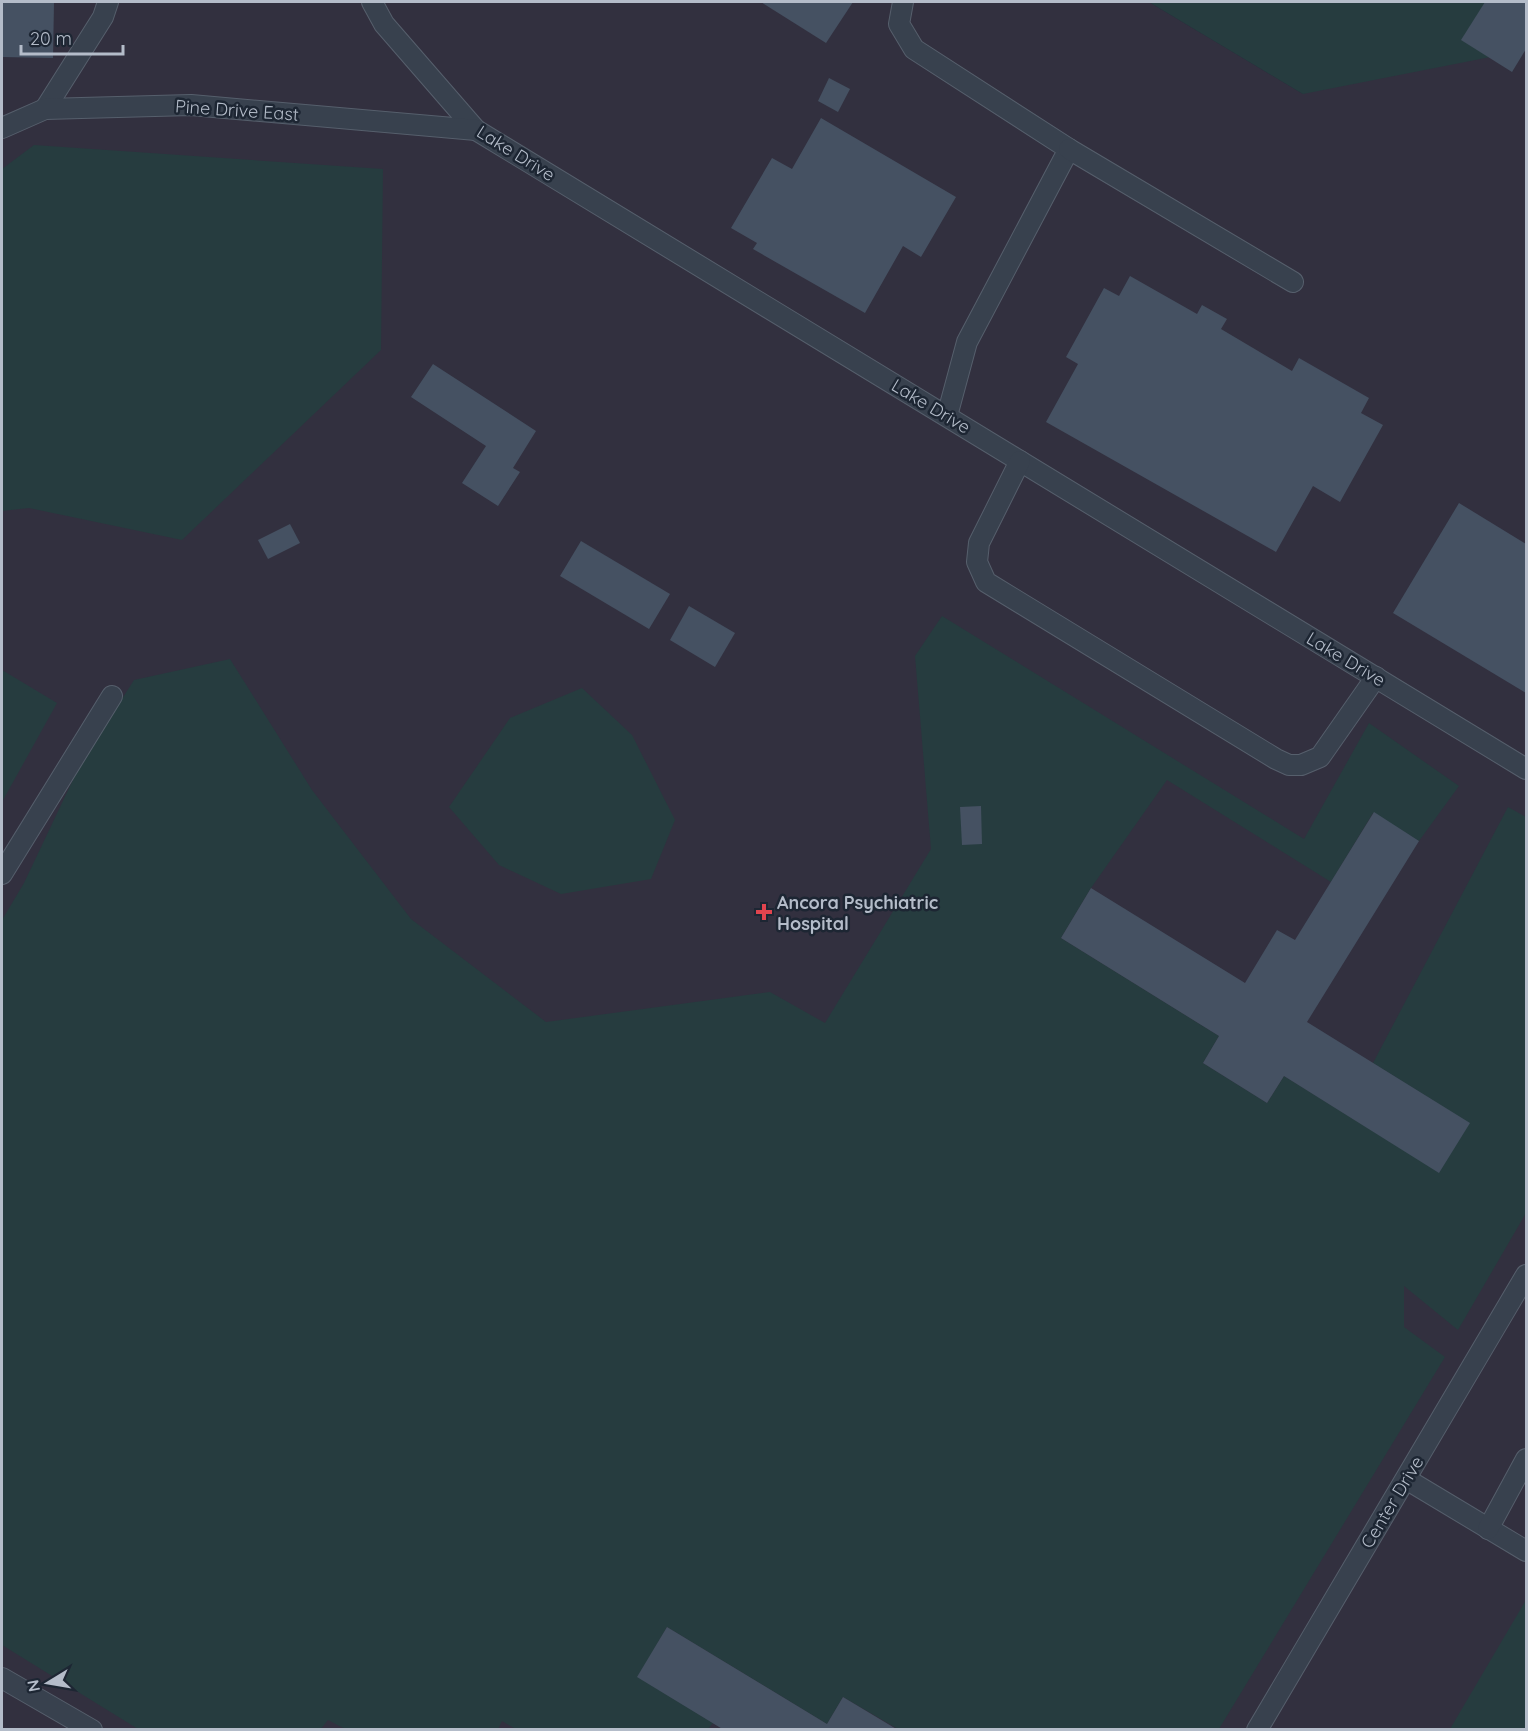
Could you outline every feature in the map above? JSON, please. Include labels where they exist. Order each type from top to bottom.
[{"type":"lane","points":[[45,109],[103,17],[108,2]]},
{"type":"lane","name":"Lake Drive","points":[[372,2],[384,24],[476,130],[1527,769]]},
{"type":"lane","points":[[903,2],[898,24],[914,49],[1069,149],[1293,282]]},
{"type":"lane","name":"Pine Drive East","points":[[2,128],[45,109],[191,105],[476,130]]},
{"type":"lane","points":[[947,416],[967,342],[1069,149]]},
{"type":"lane","points":[[1020,461],[979,543],[977,562],[986,582],[1276,759],[1289,765],[1301,765],[1320,757],[1376,677]]},
{"type":"lane","points":[[2,874],[112,696]]},
{"type":"lane","name":"Center Drive","points":[[1257,1730],[1527,1275]]},
{"type":"lane","points":[[1488,1529],[1527,1459]]},
{"type":"lane","points":[[1406,1479],[1527,1551]]},
{"type":"lane","points":[[2,1678],[92,1730]]},
{"type":"shaded area","name":"Ancora Psychiatric Hospital","points":[[2,2],[1149,2],[1303,94],[1526,2],[1526,1729],[2,1730]]},
{"type":"green space","points":[[1149,2],[1526,2],[1526,50],[1303,94]]},
{"type":"green space","points":[[34,145],[383,169],[381,350],[182,540],[29,508],[2,511],[2,169]]},
{"type":"green space","points":[[942,616],[1304,839],[1369,723],[1459,786],[1419,841],[1373,813],[1331,882],[1167,780],[1091,888],[1061,938],[1219,1036],[1203,1063],[1267,1103],[1284,1076],[1439,1172],[1469,1123],[1373,1063],[1508,807],[1526,817],[1526,1213],[1458,1330],[1404,1286],[1404,1327],[1445,1357],[1219,1729],[898,1729],[843,1697],[827,1724],[667,1627],[638,1677],[713,1723],[708,1729],[517,1730],[502,1721],[498,1729],[347,1730],[328,1720],[320,1730],[138,1729],[2,1645],[2,920],[24,883],[80,765],[134,680],[230,659],[312,790],[411,919],[546,1022],[770,992],[825,1023],[931,849],[915,656]]},
{"type":"green space","points":[[2,670],[57,703],[2,802]]},
{"type":"green space","points":[[582,688],[632,735],[675,820],[651,879],[561,894],[499,865],[449,807],[510,718]]},
{"type":"green space","points":[[1526,1600],[1526,1729],[1450,1729]]},
{"type":"building","points":[[2,2],[54,2],[53,58],[2,57]]},
{"type":"building","points":[[761,2],[853,2],[826,43]]},
{"type":"building","points":[[1485,2],[1526,2],[1526,49],[1512,72],[1461,40]]},
{"type":"building","points":[[829,78],[850,89],[838,112],[818,101]]},
{"type":"building","points":[[821,118],[956,197],[921,257],[903,246],[865,313],[753,249],[757,243],[731,228],[772,158],[792,169]]},
{"type":"building","points":[[1130,276],[1197,314],[1202,305],[1227,319],[1221,329],[1292,371],[1299,358],[1369,398],[1361,413],[1383,425],[1340,502],[1313,486],[1276,552],[1046,422],[1078,364],[1066,357],[1104,288],[1119,296]]},
{"type":"building","points":[[433,364],[536,431],[513,468],[520,472],[498,506],[462,483],[486,446],[411,397]]},
{"type":"building","points":[[1459,503],[1526,544],[1526,693],[1393,613]]},
{"type":"building","points":[[290,524],[300,543],[268,559],[258,540]]},
{"type":"building","points":[[581,541],[670,594],[649,629],[560,576]]},
{"type":"building","points":[[689,606],[735,633],[715,667],[670,640]]},
{"type":"building","points":[[981,806],[982,844],[962,845],[960,807]]},
{"type":"building","points":[[1374,812],[1419,841],[1307,1022],[1470,1123],[1439,1173],[1284,1076],[1267,1103],[1203,1063],[1219,1036],[1061,938],[1091,888],[1245,983],[1277,930],[1295,940]]},
{"type":"building","points":[[667,1627],[827,1724],[843,1697],[898,1730],[724,1730],[637,1677]]},
{"type":"place","name":"Ancora Psychiatric Hospital","points":[[764,912]]}]
